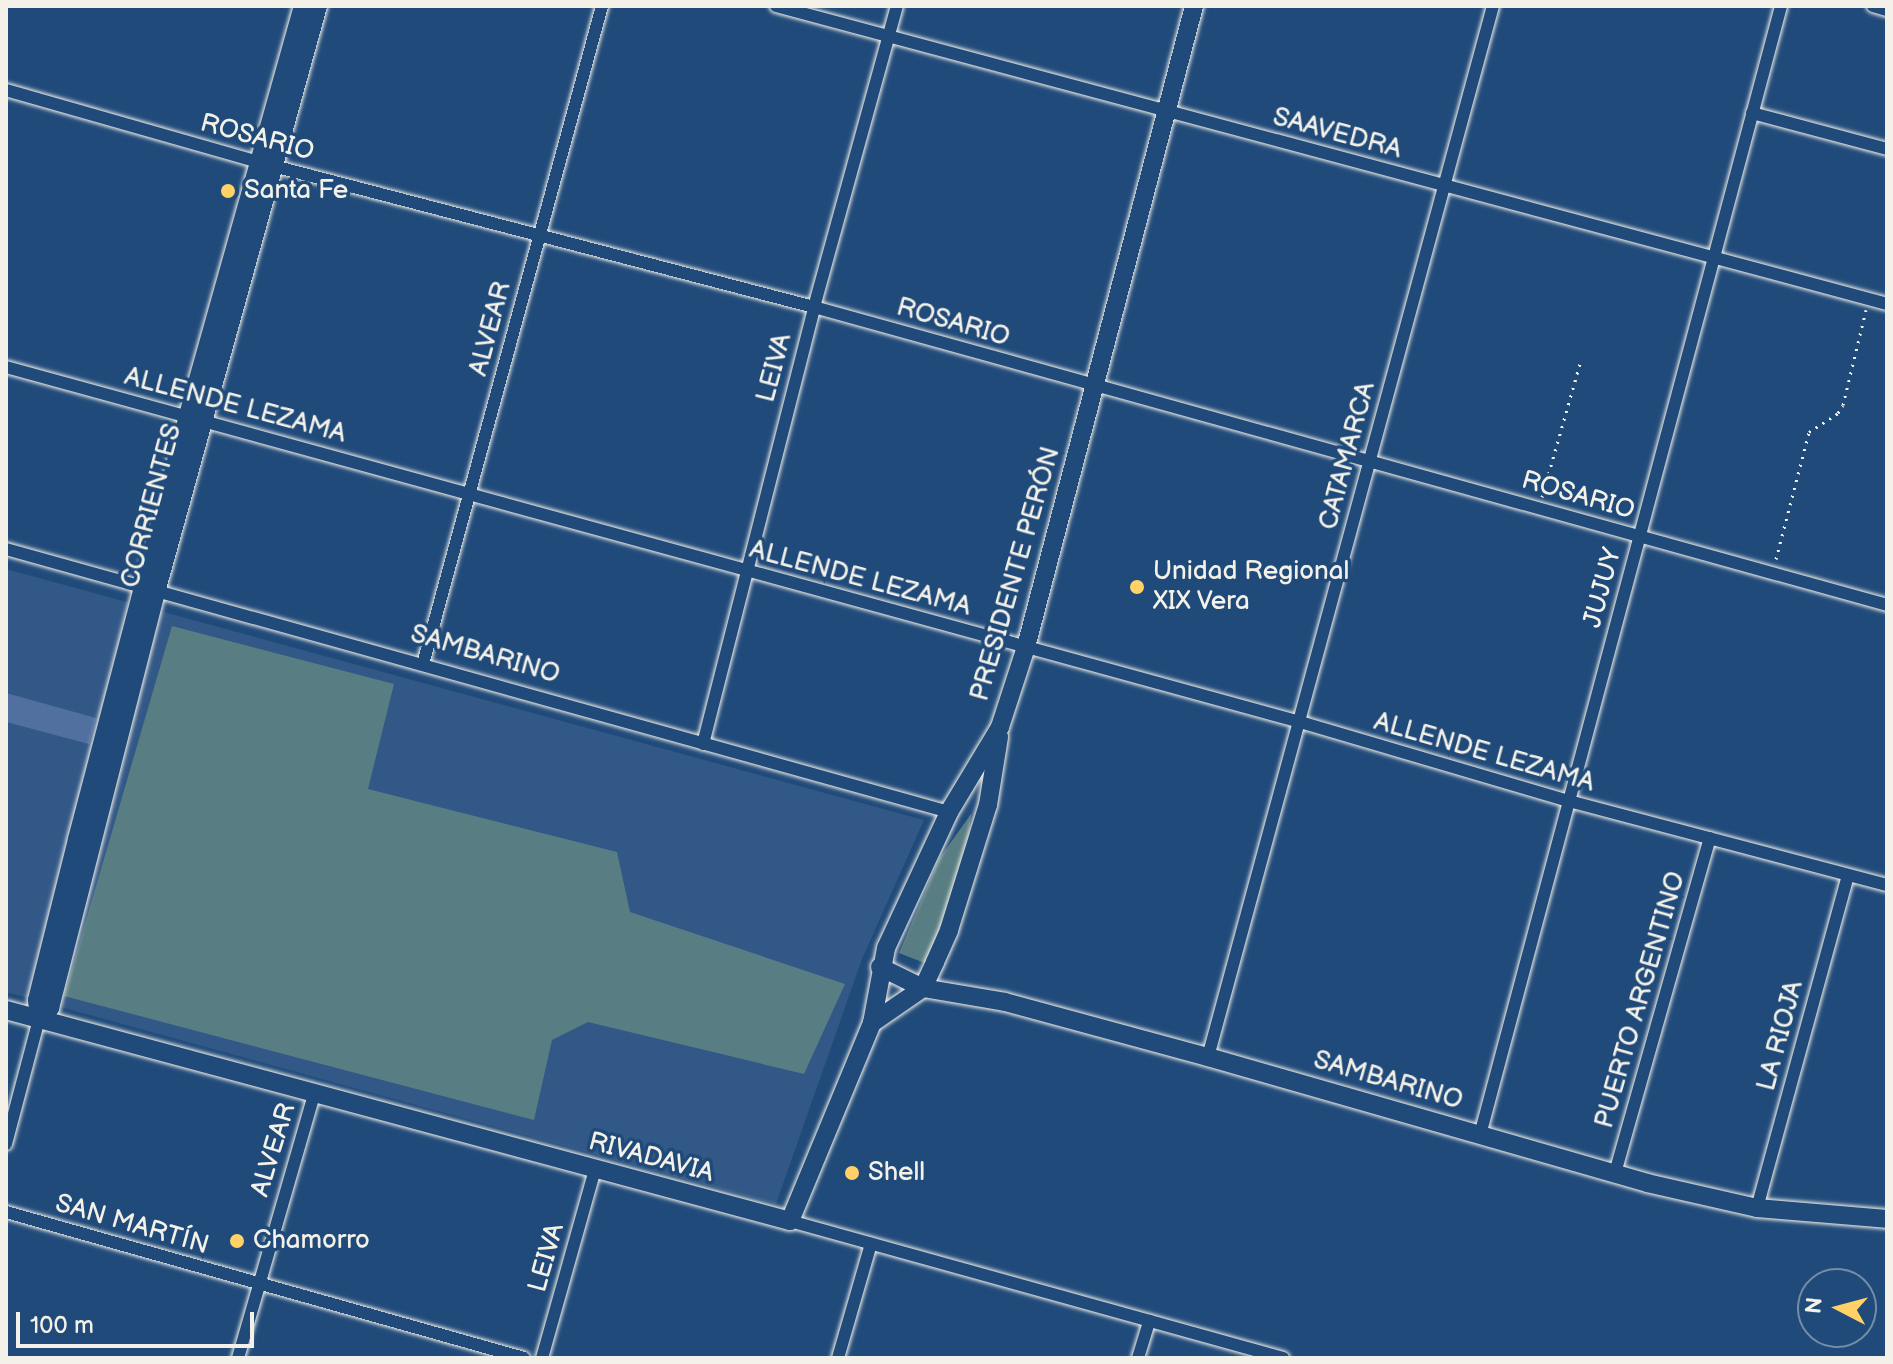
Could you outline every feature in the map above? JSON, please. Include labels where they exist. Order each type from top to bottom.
[{"type":"street","name":"CORRIENTES","points":[[6,1144],[39,1019],[37,1000],[44,971],[266,164],[303,6]]},
{"type":"street","name":"CORRIENTES","points":[[266,164],[318,6]]},
{"type":"street","name":"ALVEAR","points":[[423,664],[602,6]]},
{"type":"street","name":"SAAVEDRA","points":[[776,6],[1887,304]]},
{"type":"street","name":"LEIVA","points":[[703,744],[814,307],[897,6]]},
{"type":"street","name":"PRESIDENTE PERÓN","points":[[790,1221],[872,1023],[880,967],[949,812],[1000,727],[1026,647],[1194,6]]},
{"type":"street","name":"CATAMARCA","points":[[1208,1057],[1493,6]]},
{"type":"street","name":"JUJUY","points":[[1480,1135],[1781,6]]},
{"type":"street","points":[[1873,6],[1887,10]]},
{"type":"street","name":"ROSARIO","points":[[6,90],[266,164],[814,307],[1887,605]]},
{"type":"street","points":[[1752,113],[1887,149]]},
{"type":"street","name":"ALLENDE LEZAMA","points":[[6,367],[1300,722],[1569,801],[1887,885]]},
{"type":"street","name":"SAMBARINO","points":[[6,549],[949,812]]},
{"type":"street","points":[[872,1023],[923,988],[949,930],[988,805],[1000,727]]},
{"type":"street","name":"PUERTO ARGENTINO","points":[[1615,1173],[1710,838]]},
{"type":"street","name":"LA RIOJA","points":[[1757,1208],[1848,875]]},
{"type":"street","name":"SAMBARINO","points":[[880,967],[923,988],[1005,1002],[1615,1173],[1757,1208],[1887,1219]]},
{"type":"street","name":"RIVADAVIA","points":[[6,1010],[790,1221],[1283,1358]]},
{"type":"street","name":"ALVEAR","points":[[238,1358],[314,1094]]},
{"type":"street","name":"LEIVA","points":[[542,1358],[595,1170]]},
{"type":"street","name":"SAN MARTÍN","points":[[6,1212],[524,1358]]},
{"type":"street","points":[[838,1358],[871,1244]]},
{"type":"street","points":[[1138,1358],[1149,1321]]},
{"type":"path","points":[[1772,573],[1809,432],[1838,413],[1843,405],[1869,299]]},
{"type":"path","points":[[1539,508],[1581,360]]},
{"type":"shaded area","points":[[6,569],[924,820],[862,959],[776,1204],[6,992]]},
{"type":"green space","points":[[172,626],[394,684],[368,789],[617,852],[630,912],[845,984],[804,1074],[588,1022],[552,1040],[534,1120],[64,996]]},
{"type":"green space","points":[[971,814],[967,852],[927,964],[899,953],[939,859]]},
{"type":"building","points":[[6,693],[96,718],[89,744],[6,722]]},
{"type":"place","name":"Santa Fe","points":[[228,191]]},
{"type":"place","name":"Unidad Regional XIX Vera","points":[[1137,587]]},
{"type":"place","name":"Shell","points":[[852,1173]]},
{"type":"place","name":"Chamorro","points":[[237,1241]]}]
